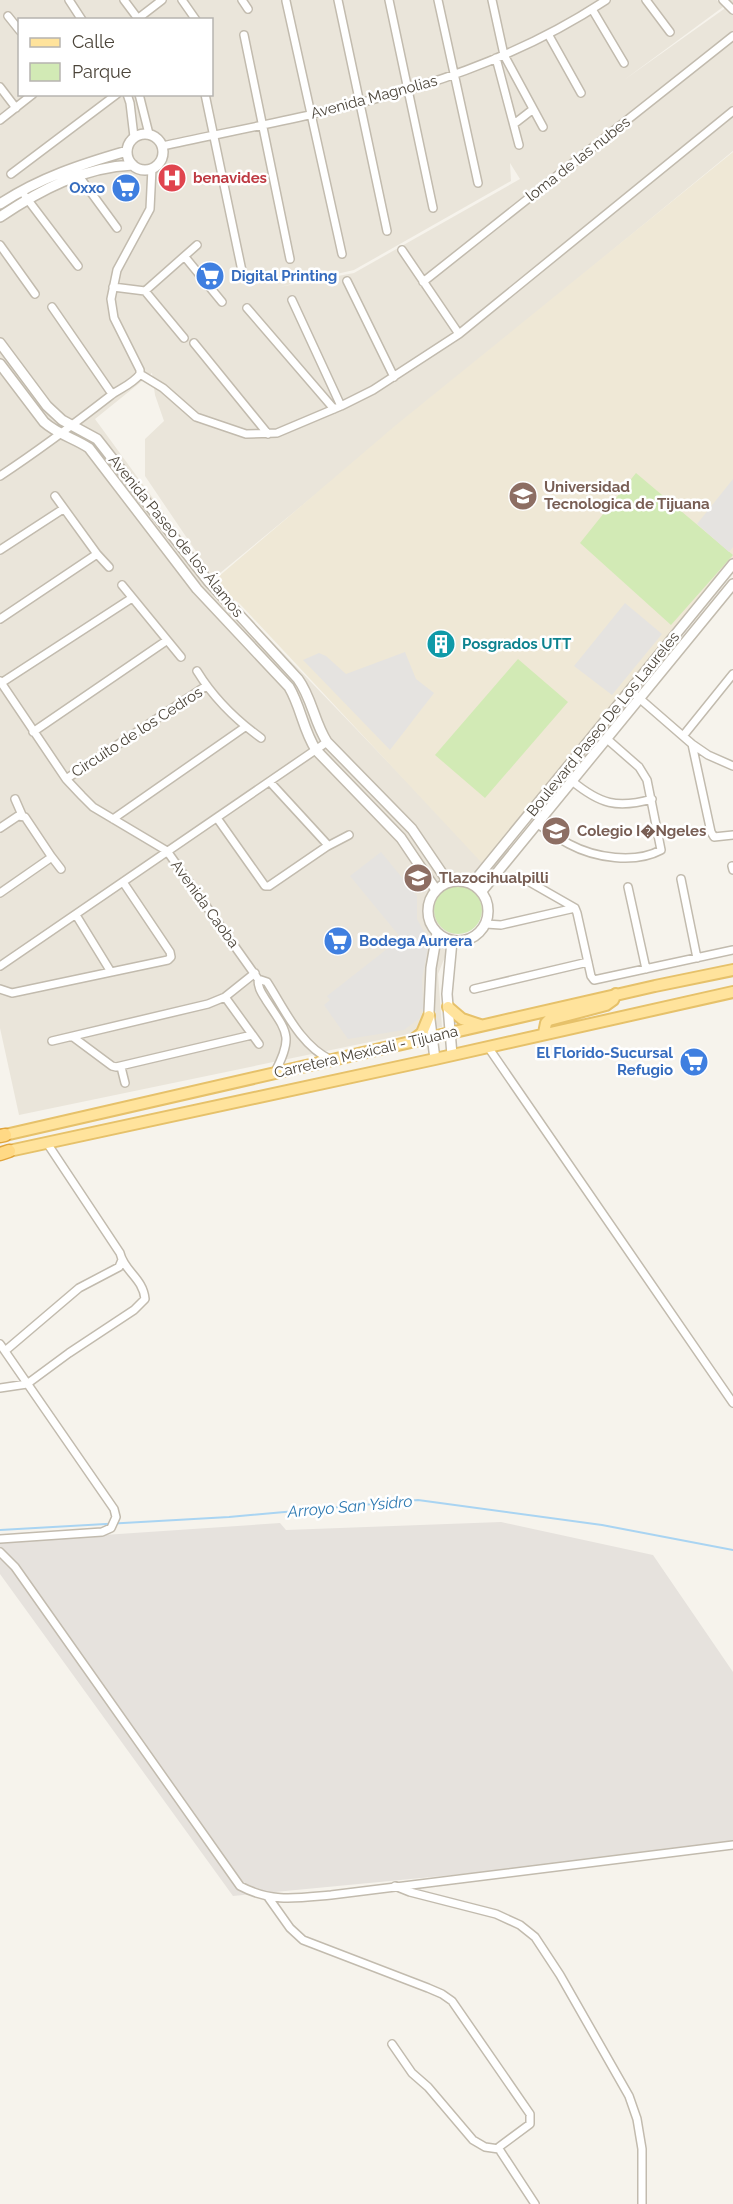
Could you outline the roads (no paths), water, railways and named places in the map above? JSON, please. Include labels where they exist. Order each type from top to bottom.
[{"type":"main road","name":"Carretera Mexicali - Tijuana","points":[[2,1135],[733,969]]},
{"type":"main road","name":"Carretera Mexicali - Tijuana","points":[[3,1153],[733,992]]},
{"type":"main road","points":[[544,1034],[544,1027],[549,1020],[606,1005],[613,1000],[616,994]]},
{"type":"main road","points":[[447,1007],[462,1019],[483,1026]]},
{"type":"main road","points":[[408,1042],[422,1033],[429,1016]]},
{"type":"street","points":[[69,0],[81,18]]},
{"type":"street","points":[[124,0],[137,18]]},
{"type":"street","points":[[139,18],[162,0]]},
{"type":"street","points":[[182,0],[195,18]]},
{"type":"street","points":[[242,0],[248,9]]},
{"type":"street","points":[[338,0],[387,231]]},
{"type":"street","points":[[389,0],[433,208]]},
{"type":"street","points":[[438,0],[478,183]]},
{"type":"street","points":[[492,0],[504,55],[543,127]]},
{"type":"street","name":"Avenida Magnolias","points":[[162,146],[359,104],[407,91],[504,55],[548,34],[606,0]]},
{"type":"street","points":[[646,0],[670,32]]},
{"type":"street","points":[[723,0],[733,10]]},
{"type":"street","points":[[286,1],[342,254]]},
{"type":"street","points":[[592,9],[624,63]]},
{"type":"street","points":[[8,16],[18,28]]},
{"type":"street","points":[[548,34],[581,93]]},
{"type":"street","points":[[244,35],[290,258]]},
{"type":"street","name":"loma de las nubes","points":[[423,282],[733,36]]},
{"type":"street","points":[[496,58],[519,145]]},
{"type":"street","points":[[0,87],[16,108]]},
{"type":"street","points":[[0,120],[31,96]]},
{"type":"street","points":[[11,174],[114,96]]},
{"type":"street","points":[[128,96],[134,137]]},
{"type":"street","points":[[140,96],[149,134]]},
{"type":"street","points":[[205,96],[242,271]]},
{"type":"street","points":[[514,124],[532,110]]},
{"type":"street","points":[[140,374],[163,388],[196,417],[246,434],[277,433],[337,407],[394,377],[459,334],[733,111]]},
{"type":"street","points":[[2,210],[27,199],[75,170],[133,165],[146,170],[152,168],[163,156],[162,146],[155,136],[149,134],[134,137],[130,141],[127,156],[133,165]]},
{"type":"street","points":[[2,210],[21,190],[127,150]]},
{"type":"street","points":[[0,476],[62,434],[140,374],[114,318],[111,299],[117,270],[150,209],[152,168]]},
{"type":"street","points":[[75,170],[117,228]]},
{"type":"street","points":[[21,190],[78,266]]},
{"type":"street","points":[[0,245],[35,294]]},
{"type":"street","points":[[145,291],[198,245]]},
{"type":"street","points":[[402,250],[459,334]]},
{"type":"street","points":[[184,257],[222,302]]},
{"type":"street","points":[[347,281],[394,377]]},
{"type":"street","points":[[113,286],[145,291],[184,338]]},
{"type":"street","points":[[292,300],[337,407]]},
{"type":"street","points":[[52,307],[112,394]]},
{"type":"street","points":[[247,308],[337,407]]},
{"type":"street","name":"Avenida Paseo de los Álamos","points":[[0,343],[47,406],[62,420],[98,439],[209,582],[298,679],[304,687],[318,728],[327,742],[412,829],[448,882]]},
{"type":"street","points":[[194,344],[268,434]]},
{"type":"street","name":"Avenida Paseo de los Álamos","points":[[0,364],[44,422],[53,430],[89,448],[196,589],[289,687],[295,696],[309,738],[316,750],[401,837],[436,890]]},
{"type":"street","points":[[55,496],[97,555],[109,567]]},
{"type":"street","points":[[0,550],[63,509]]},
{"type":"street","points":[[0,619],[97,555]]},
{"type":"street","name":"Boulevard Paseo De Los Laureles","points":[[471,884],[733,564]]},
{"type":"street","name":"Boulevard Paseo De Los Laureles","points":[[482,891],[733,584]]},
{"type":"street","points":[[122,585],[181,657]]},
{"type":"street","points":[[1,682],[132,598]]},
{"type":"street","points":[[33,732],[166,641]]},
{"type":"street","points":[[197,671],[206,686]]},
{"type":"street","points":[[683,736],[733,674]]},
{"type":"street","name":"Avenida Caoba","points":[[1,682],[66,779],[93,807],[167,851],[256,976]]},
{"type":"street","name":"Circuito de los Cedros","points":[[66,779],[206,686],[245,727],[261,738]]},
{"type":"street","points":[[631,691],[692,744],[708,755],[733,766]]},
{"type":"street","points":[[113,819],[245,727]]},
{"type":"street","points":[[537,824],[571,845],[601,856],[633,858],[661,850],[662,844],[652,799],[644,774],[607,739]]},
{"type":"street","points":[[0,966],[327,742]]},
{"type":"street","points":[[692,744],[714,837],[733,836]]},
{"type":"street","points":[[572,781],[588,795],[602,802],[620,805],[652,799]]},
{"type":"street","points":[[270,782],[326,843],[326,847]]},
{"type":"street","points":[[15,799],[22,815],[61,869]]},
{"type":"street","points":[[0,828],[22,815]]},
{"type":"street","points":[[217,818],[265,886],[269,886],[326,847],[349,835]]},
{"type":"street","points":[[0,893],[50,859],[51,856]]},
{"type":"street","points":[[519,876],[574,908],[594,980],[733,950]]},
{"type":"street","points":[[681,879],[697,958]]},
{"type":"street","points":[[460,880],[471,884],[482,891],[488,907],[486,924],[468,940],[452,941],[437,933],[428,916],[431,898],[436,890],[448,882],[460,880]]},
{"type":"street","points":[[0,989],[12,993],[168,960],[171,957],[170,952],[123,882]]},
{"type":"street","points":[[628,887],[646,969]]},
{"type":"street","points":[[486,924],[501,925],[574,908]]},
{"type":"street","points":[[76,915],[111,972]]},
{"type":"street","points":[[435,1059],[429,1016],[431,968],[437,933]]},
{"type":"street","points":[[452,941],[447,1007],[452,1055]]},
{"type":"street","points":[[474,989],[588,962]]},
{"type":"street","points":[[52,1041],[208,1004],[256,976]]},
{"type":"street","points":[[256,976],[267,982],[312,1048],[331,1060]]},
{"type":"street","points":[[256,976],[258,988],[286,1030],[287,1039],[283,1057],[275,1072]]},
{"type":"street","points":[[225,996],[259,1044]]},
{"type":"street","points":[[72,1037],[112,1066],[121,1067],[252,1035]]},
{"type":"street","points":[[488,1047],[733,1403]]},
{"type":"street","points":[[121,1067],[125,1083]]},
{"type":"street","points":[[0,1388],[27,1384],[134,1310],[145,1299],[144,1290],[122,1260],[120,1253],[48,1143]]},
{"type":"street","points":[[0,1539],[102,1532],[111,1528],[116,1517],[114,1509],[2,1348],[79,1288],[119,1267],[122,1260]]},
{"type":"street","points":[[0,1552],[15,1567],[240,1886],[268,1897],[286,1899],[733,1845]]},
{"type":"street","points":[[394,1886],[496,1914],[520,1925],[535,1937],[560,1975],[629,2096],[637,2119],[642,2149],[642,2204]]},
{"type":"street","points":[[268,1897],[290,1928],[303,1940],[428,1988],[452,2001],[530,2114],[530,2124],[499,2149],[485,2147],[473,2140],[428,2087],[412,2073],[392,2044]]},
{"type":"street","points":[[499,2149],[535,2204]]},
{"type":"waterway","name":"Arroyo San Ysidro","points":[[0,1530],[229,1517],[418,1500],[602,1525],[733,1550]]},
{"type":"place","name":"benavides","points":[[172,178]]},
{"type":"place","name":"Oxxo","points":[[126,188]]},
{"type":"place","name":"Digital Printing","points":[[210,276]]},
{"type":"place","name":"Universidad Tecnologica de Tijuana","points":[[523,496]]},
{"type":"place","name":"Posgrados UTT","points":[[441,644]]},
{"type":"place","name":"Colegio I�Ngeles","points":[[556,831]]},
{"type":"place","name":"Tlazocihualpilli","points":[[418,878]]},
{"type":"place","name":"Bodega Aurrera","points":[[338,941]]},
{"type":"place","name":"El Florido-Sucursal Refugio","points":[[694,1062]]}]
